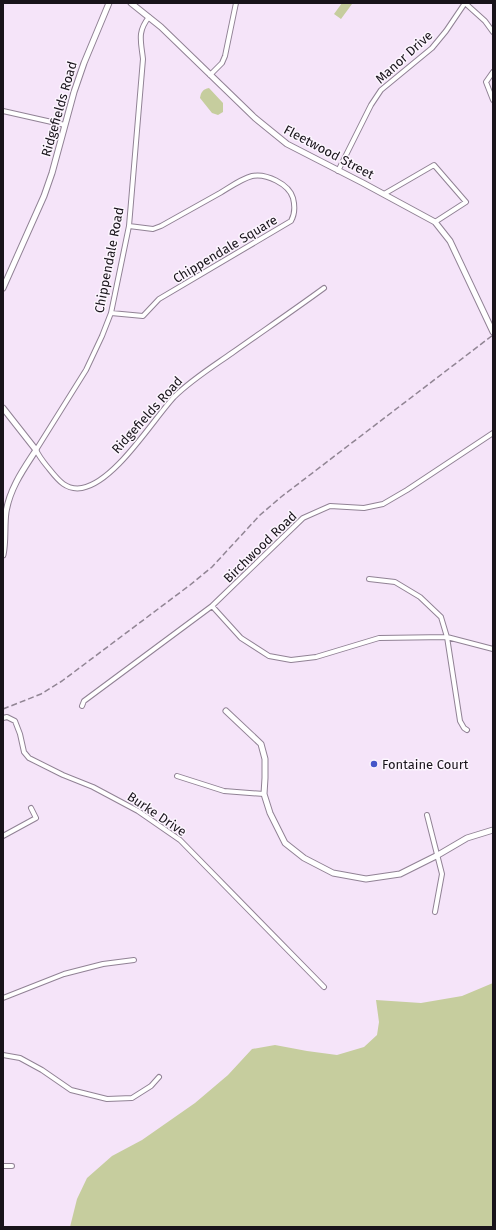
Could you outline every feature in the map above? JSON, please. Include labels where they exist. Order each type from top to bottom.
[{"type":"street","name":"Ridgefields Road","points":[[3,288],[44,196],[52,173],[64,125],[84,63],[112,3]]},
{"type":"street","name":"Fleetwood Street","points":[[131,3],[161,27],[255,118],[287,144],[435,222],[450,241],[493,332]]},
{"type":"street","points":[[210,75],[222,63],[225,56],[236,3]]},
{"type":"street","points":[[465,3],[485,21],[493,32]]},
{"type":"street","name":"Manor Drive","points":[[338,171],[371,105],[381,90],[432,48],[446,31],[465,3]]},
{"type":"street","name":"Chippendale Road","points":[[3,555],[5,546],[6,513],[13,487],[86,370],[111,313],[129,226],[143,59],[141,33],[142,27],[149,17]]},
{"type":"street","points":[[493,72],[486,82],[493,100]]},
{"type":"street","points":[[3,111],[64,125]]},
{"type":"street","points":[[384,194],[434,164],[466,202],[435,222]]},
{"type":"street","name":"Chippendale Square","points":[[111,313],[143,316],[159,300],[291,221],[294,216],[294,201],[292,194],[279,182],[266,177],[254,175],[240,181],[161,226],[153,229],[129,226]]},
{"type":"street","name":"Ridgefields Road","points":[[3,408],[36,450],[40,459],[60,483],[76,488],[83,488],[101,480],[121,461],[182,389],[324,288]]},
{"type":"street","name":"Birchwood Road","points":[[82,706],[84,701],[212,606],[303,518],[330,506],[364,508],[383,504],[407,490],[493,433]]},
{"type":"street","points":[[369,579],[395,582],[420,598],[441,617],[447,637],[460,720],[466,730]]},
{"type":"street","points":[[212,606],[241,638],[269,656],[291,660],[316,657],[380,638],[447,637],[493,649]]},
{"type":"street","points":[[226,711],[260,744],[265,759],[264,794],[270,813],[285,842],[304,858],[333,873],[366,879],[400,874],[438,855],[467,838],[493,830]]},
{"type":"street","name":"Burke Drive","points":[[3,718],[15,721],[24,752],[29,758],[63,775],[93,786],[138,810],[180,840],[324,987]]},
{"type":"street","points":[[177,776],[224,791],[264,794]]},
{"type":"street","points":[[3,836],[36,818],[31,808]]},
{"type":"street","points":[[427,815],[442,874],[435,912]]},
{"type":"street","points":[[3,998],[64,974],[103,964],[134,960]]},
{"type":"street","points":[[3,1055],[20,1058],[42,1070],[71,1090],[106,1099],[132,1098],[151,1086],[159,1077]]},
{"type":"street","points":[[3,1166],[12,1166]]},
{"type":"green space","points":[[342,3],[352,4],[341,19],[334,14]]},
{"type":"green space","points":[[209,88],[223,103],[223,112],[218,115],[212,113],[200,98],[203,91]]},
{"type":"green space","points":[[493,983],[493,1227],[70,1227],[77,1199],[87,1178],[112,1156],[142,1140],[195,1103],[228,1075],[252,1049],[275,1045],[337,1055],[364,1047],[377,1035],[379,1022],[376,1000],[421,1003],[462,996]]},
{"type":"railway","points":[[3,709],[41,694],[62,681],[190,585],[212,567],[260,515],[281,497],[493,335]]},
{"type":"place","name":"Fontaine Court","points":[[374,764]]}]
